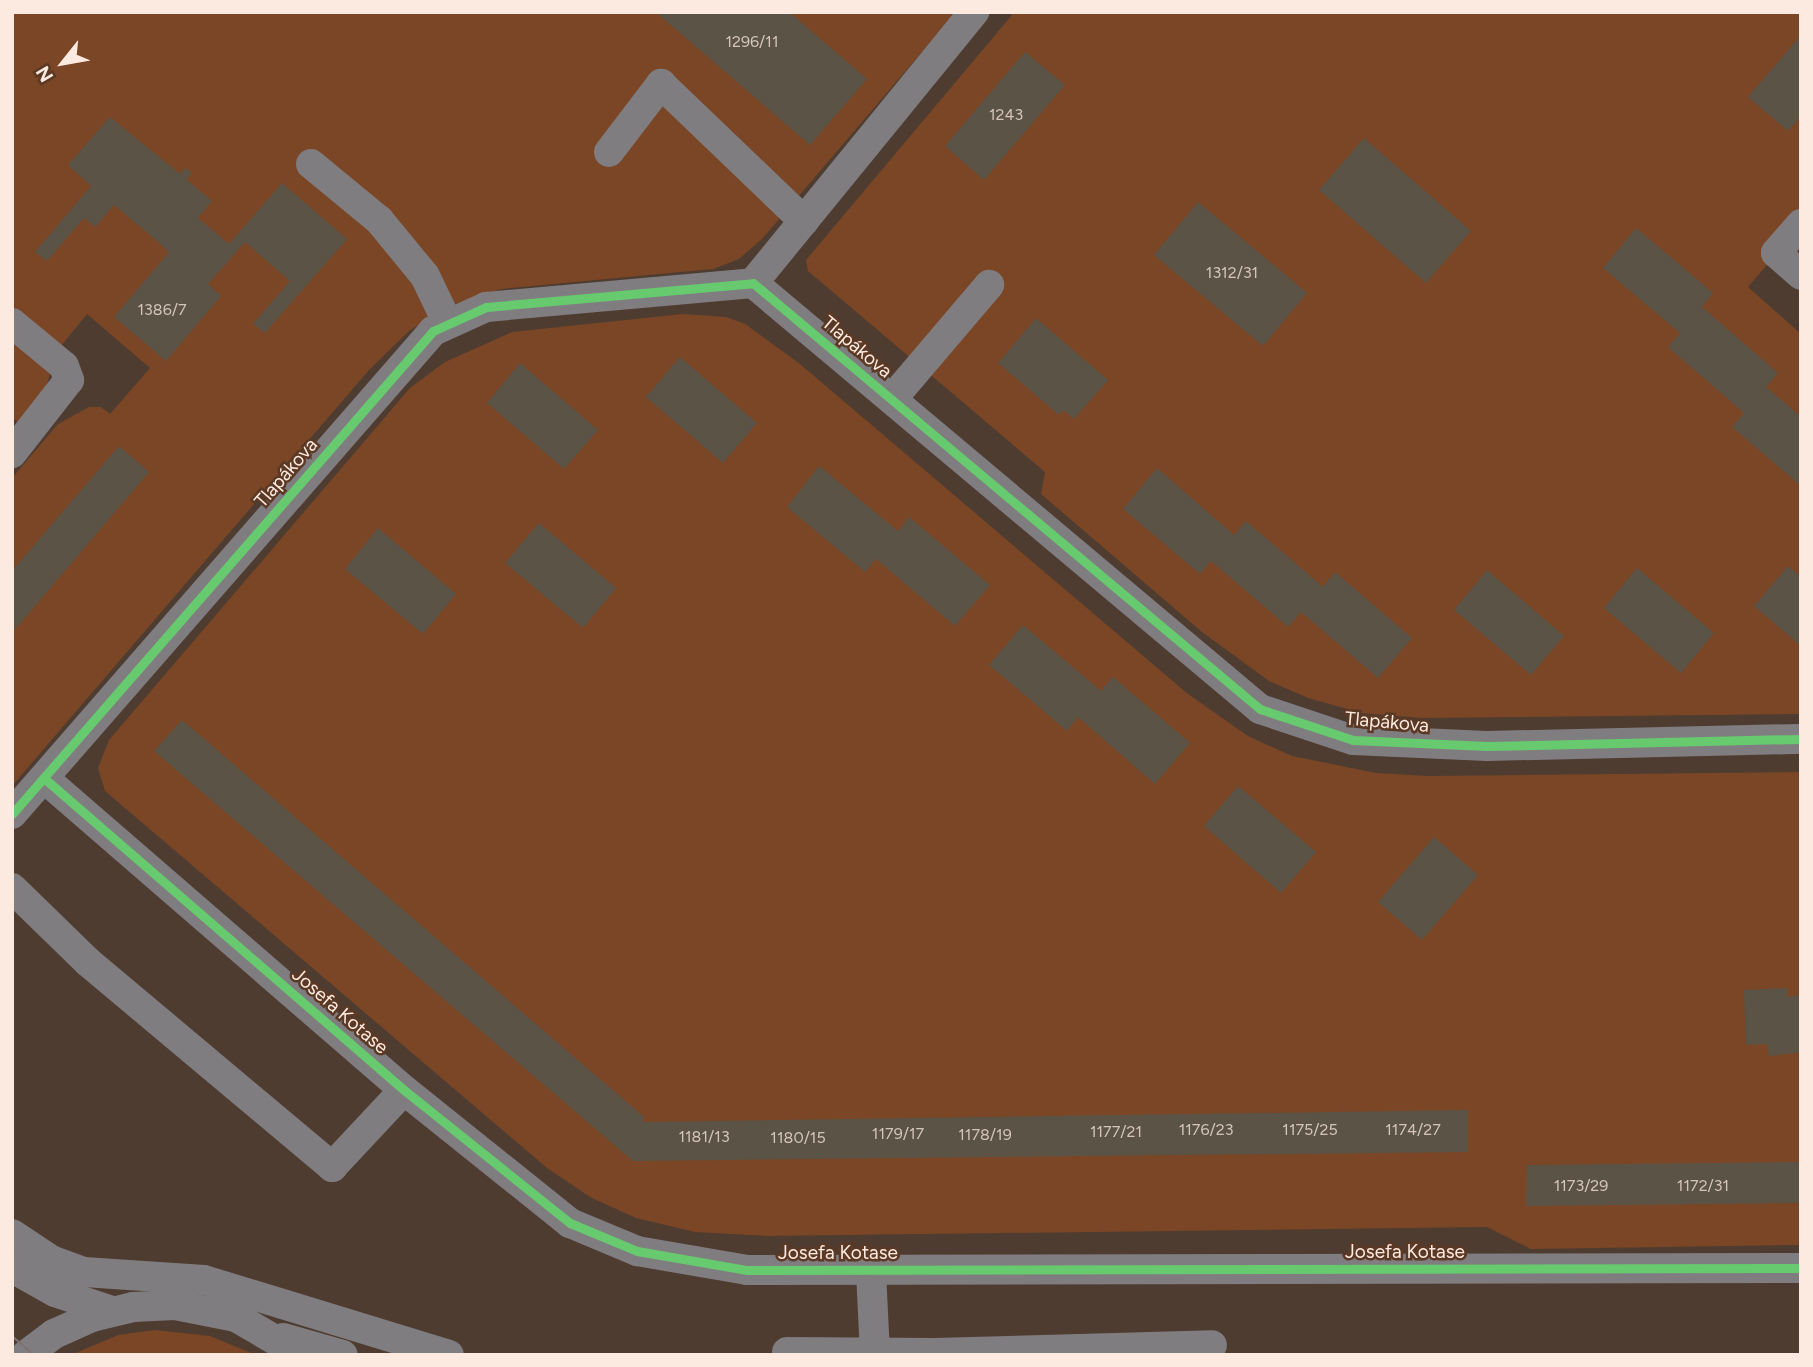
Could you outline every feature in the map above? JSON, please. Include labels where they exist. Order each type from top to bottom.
[{"type":"street","points":[[753,283],[974,12]]},
{"type":"street","points":[[609,152],[661,84],[803,221]]},
{"type":"street","points":[[311,164],[379,220],[425,276],[448,324]]},
{"type":"street","points":[[1801,224],[1776,253],[1801,275]]},
{"type":"street","name":"Tlapákova","points":[[12,814],[433,331],[486,306],[753,283],[1260,709],[1308,729],[1353,740],[1487,746],[1801,739]]},
{"type":"street","points":[[892,399],[989,285]]},
{"type":"street","points":[[12,323],[64,366],[69,380],[12,453]]},
{"type":"street","name":"Josefa Kotase","points":[[45,779],[404,1090],[570,1223],[636,1251],[747,1270],[872,1272],[1801,1268]]},
{"type":"street","points":[[12,888],[88,962],[332,1167],[404,1090]]},
{"type":"street","points":[[12,1234],[76,1270],[204,1280],[449,1355]]},
{"type":"street","points":[[12,1268],[55,1292],[112,1311]]},
{"type":"street","points":[[872,1272],[874,1353]]},
{"type":"street","points":[[26,1355],[72,1325],[112,1311],[153,1305],[195,1307],[236,1317],[274,1335],[343,1355]]},
{"type":"street","points":[[274,1335],[301,1355]]},
{"type":"street","points":[[787,1352],[874,1353],[1212,1345]]},
{"type":"shaded area","points":[[12,12],[956,12],[762,239],[739,259],[713,269],[501,289],[452,305],[409,331],[369,370],[12,786],[12,478],[58,424],[89,407],[101,407],[110,414],[150,368],[87,314],[48,362],[52,366],[45,392],[20,424],[12,417]]},
{"type":"shaded area","points":[[1009,12],[1801,12],[1801,225],[1748,287],[1801,334],[1801,714],[1421,718],[1362,713],[1308,698],[1269,681],[1202,632],[1041,494],[1045,472],[808,271],[806,260],[1012,15]]},
{"type":"shaded area","points":[[683,314],[726,317],[745,324],[800,364],[1188,694],[1248,736],[1292,756],[1376,773],[1428,776],[1801,772],[1801,1245],[1531,1249],[1487,1227],[767,1236],[695,1232],[636,1218],[590,1197],[547,1168],[105,791],[98,768],[109,740],[410,388],[445,362],[512,332]]},
{"type":"shaded area","points":[[155,1330],[210,1336],[256,1355],[71,1355],[118,1335]]},
{"type":"building","points":[[789,12],[867,79],[810,145],[658,14]]},
{"type":"building","points":[[1801,35],[1801,116],[1788,131],[1748,97]]},
{"type":"building","points":[[1025,52],[1065,85],[984,180],[945,146]]},
{"type":"building","points":[[110,117],[180,174],[185,168],[192,173],[186,179],[212,201],[198,218],[229,244],[282,183],[347,239],[265,333],[253,324],[290,281],[245,242],[208,284],[221,296],[166,361],[114,317],[169,252],[114,205],[95,227],[84,218],[47,261],[35,252],[91,186],[68,165]]},
{"type":"building","points":[[1364,138],[1471,231],[1426,283],[1319,190]]},
{"type":"building","points":[[1198,202],[1307,293],[1263,346],[1154,255]]},
{"type":"building","points":[[1636,228],[1713,293],[1702,307],[1778,373],[1766,387],[1801,417],[1801,486],[1732,427],[1744,413],[1668,347],[1680,333],[1603,268]]},
{"type":"building","points":[[1036,318],[1108,380],[1074,419],[1063,410],[1059,415],[998,363]]},
{"type":"building","points":[[680,357],[757,423],[723,463],[646,397]]},
{"type":"building","points":[[520,363],[598,430],[564,469],[487,403]]},
{"type":"building","points":[[119,446],[149,472],[12,633],[12,571]]},
{"type":"building","points":[[819,466],[898,531],[909,517],[990,585],[955,626],[876,559],[865,572],[787,507]]},
{"type":"building","points":[[1157,468],[1234,535],[1246,521],[1323,587],[1335,572],[1412,638],[1378,678],[1301,612],[1288,627],[1211,561],[1200,574],[1123,509]]},
{"type":"building","points":[[539,523],[616,588],[583,628],[505,563]]},
{"type":"building","points":[[378,528],[456,594],[423,634],[345,569]]},
{"type":"building","points":[[1788,566],[1801,577],[1801,646],[1754,606]]},
{"type":"building","points":[[1637,568],[1714,633],[1681,673],[1604,608]]},
{"type":"building","points":[[1487,570],[1564,636],[1531,675],[1454,610]]},
{"type":"building","points":[[1023,625],[1101,691],[1113,677],[1190,743],[1155,784],[1078,717],[1067,731],[989,665]]},
{"type":"building","points":[[182,720],[644,1117],[643,1122],[1468,1110],[1468,1152],[633,1161],[154,751]]},
{"type":"building","points":[[1238,786],[1316,852],[1281,893],[1204,826]]},
{"type":"building","points":[[1434,837],[1478,875],[1422,940],[1378,902]]},
{"type":"building","points":[[1787,988],[1787,997],[1801,995],[1801,1052],[1769,1056],[1768,1044],[1746,1045],[1744,990]]},
{"type":"building","points":[[1801,1162],[1801,1203],[1526,1206],[1527,1165]]},
{"type":"tram line","points":[[12,1336],[34,1355]]},
{"type":"cycle path","points":[[12,814],[433,331],[486,307],[753,283],[1260,709],[1353,740],[1487,746],[1801,739]]},
{"type":"cycle path","points":[[45,779],[404,1090],[570,1223],[637,1251],[747,1270],[1801,1268]]}]
